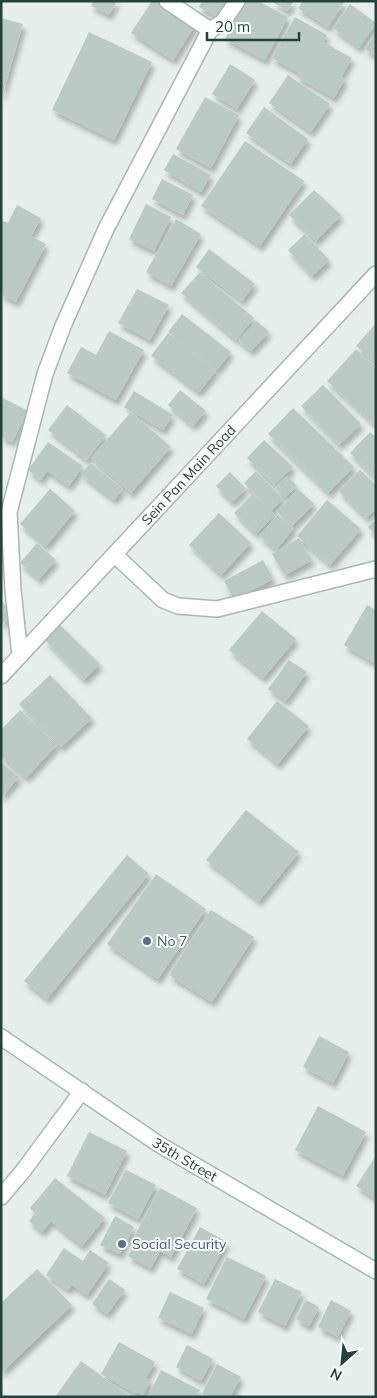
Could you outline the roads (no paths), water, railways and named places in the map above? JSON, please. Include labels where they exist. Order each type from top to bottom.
[{"type":"street","points":[[167,1],[210,30]]},
{"type":"street","points":[[20,656],[13,590],[9,512],[45,374],[63,326],[106,229],[210,30],[223,22],[237,1]]},
{"type":"street","name":"Sein Pan Main Road","points":[[1,676],[376,274]]},
{"type":"street","points":[[114,556],[163,600],[178,606],[217,609],[376,569]]},
{"type":"street","points":[[1,572],[13,590]]},
{"type":"street","name":"35th Street","points":[[1,1037],[168,1150],[376,1271]]},
{"type":"street","points":[[1,1197],[24,1171],[82,1091]]},
{"type":"place","name":"No 7","points":[[147,941]]},
{"type":"place","name":"Social Security","points":[[122,1244]]}]
